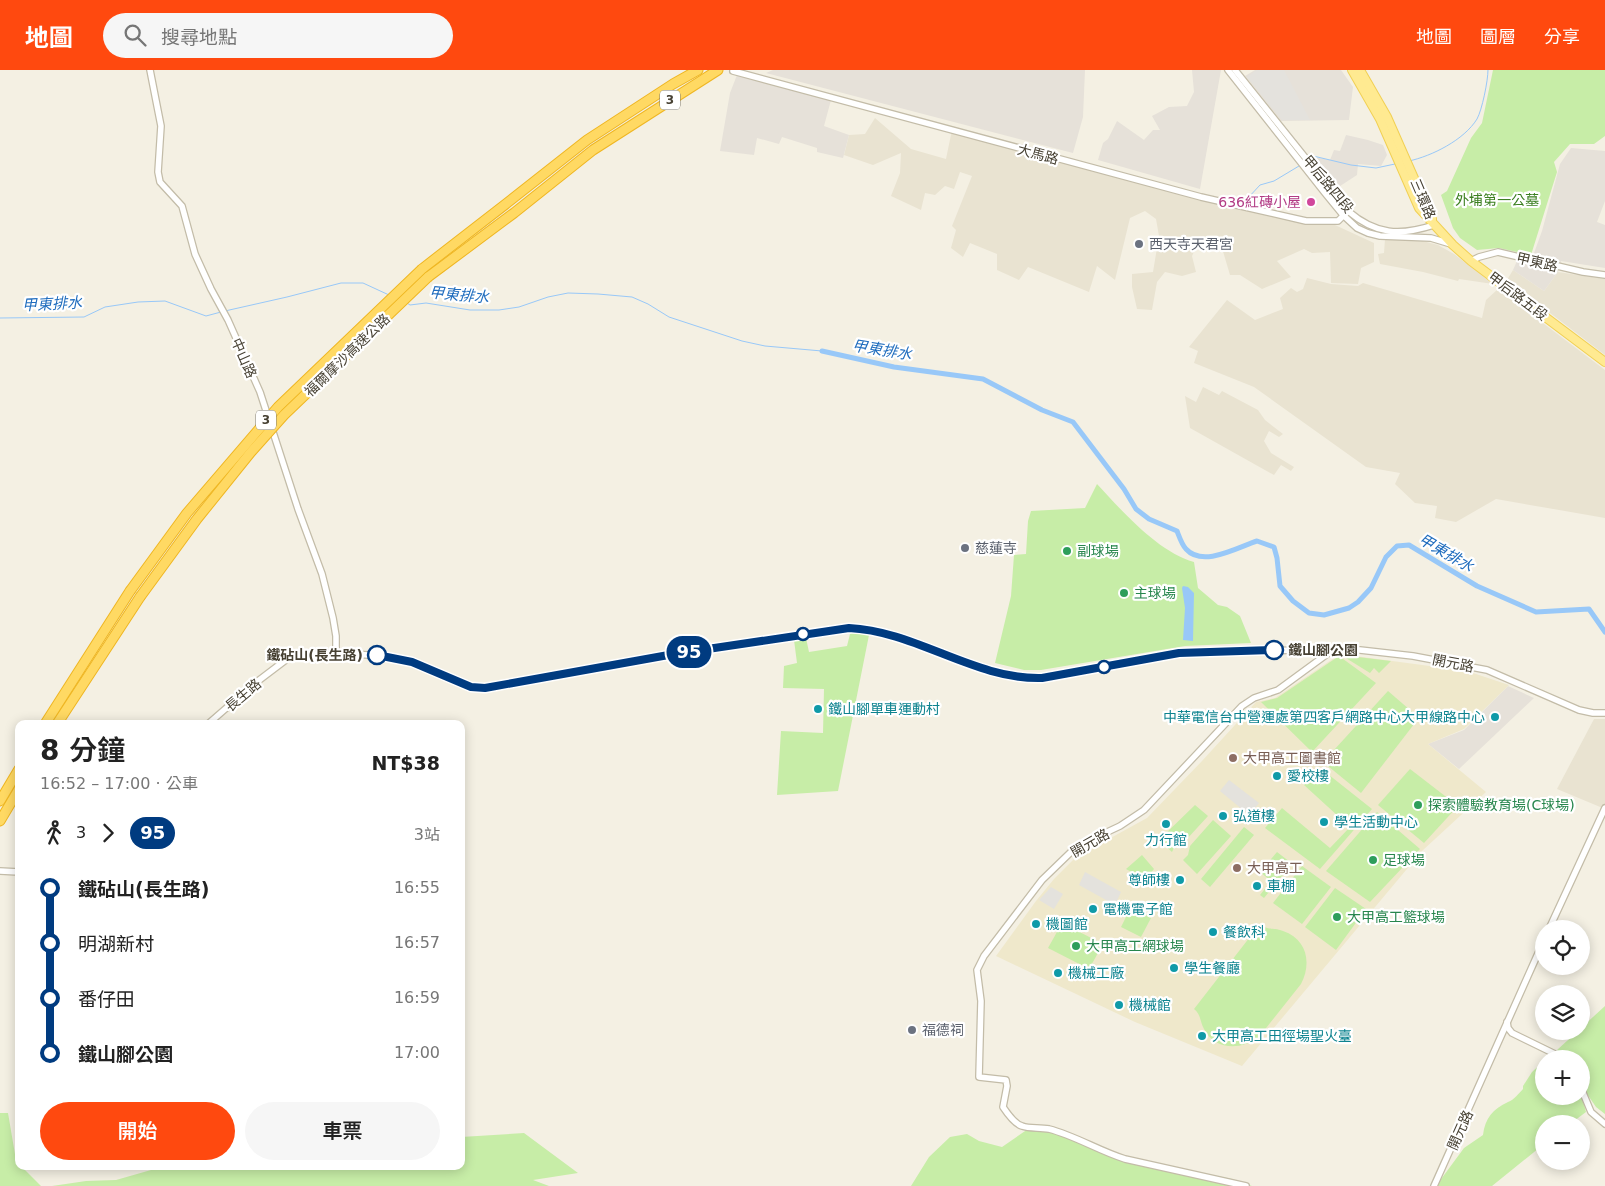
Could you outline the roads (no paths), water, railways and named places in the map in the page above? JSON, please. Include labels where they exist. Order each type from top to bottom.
[{"type":"highway","name":"福爾摩沙高速公路","points":[[48,720],[130,591],[186,513],[278,407],[422,269],[587,140],[672,84],[698,70]]},
{"type":"highway","name":"福爾摩沙高速公路","points":[[61,720],[140,597],[197,519],[251,452],[284,415],[428,277],[514,214],[593,150],[718,70]]},
{"type":"highway","points":[[0,801],[15,776]]},
{"type":"highway","points":[[0,821],[15,796]]},
{"type":"main road","name":"三環路","points":[[1352,70],[1380,119],[1414,200],[1426,211]]},
{"type":"main road","name":"三環路","points":[[1360,70],[1387,117],[1426,211],[1434,225]]},
{"type":"main road","name":"甲后路五段","points":[[1434,225],[1452,245],[1471,261],[1605,362]]},
{"type":"street","name":"中山路","points":[[150,70],[161,126],[158,172],[160,182],[182,206],[195,254],[228,320],[260,392],[298,509],[322,574],[333,618],[336,653]]},
{"type":"street","name":"甲后路四段","points":[[1228,70],[1346,213],[1360,222],[1388,231],[1415,231],[1434,225]]},
{"type":"street","name":"甲后路四段","points":[[1235,70],[1357,228],[1368,234],[1431,238],[1452,245]]},
{"type":"street","name":"大馬路","points":[[732,71],[1201,197],[1306,221],[1338,221],[1346,213]]},
{"type":"street","points":[[1416,237],[1434,225]]},
{"type":"street","name":"甲東路","points":[[1471,261],[1498,252],[1583,272],[1605,275]]},
{"type":"street","name":"長生路","points":[[213,720],[254,684],[287,659],[300,655],[336,653],[385,656],[412,662],[471,687],[485,688],[674,654],[849,628],[877,632],[991,670],[1014,677],[1027,678],[1042,678],[1179,653],[1334,649]]},
{"type":"street","name":"開元路","points":[[1246,1186],[1125,1159],[1047,1128],[1021,1126],[1013,1120],[1003,1107],[1007,1086],[1006,1080],[979,1077],[981,1001],[977,970],[984,956],[1026,898],[1072,851],[1086,842],[1120,826],[1144,810],[1242,706],[1254,698],[1278,690],[1334,649],[1414,656],[1486,670],[1579,710],[1593,714],[1605,713]]},
{"type":"street","points":[[1553,920],[1605,808]]},
{"type":"street","name":"開元路","points":[[1434,1186],[1535,960]]},
{"type":"street","points":[[1508,1020],[1508,1028],[1512,1033],[1548,1050]]},
{"type":"street","points":[[1588,1105],[1591,1112],[1605,1124]]},
{"type":"water","points":[[1183,586],[1188,587],[1194,593],[1193,641],[1183,640],[1185,608]]},
{"type":"waterway","points":[[1409,161],[1447,146],[1471,127],[1481,109],[1488,70]]},
{"type":"waterway","points":[[1307,158],[1309,155],[1351,165],[1376,168],[1395,164]]},
{"type":"waterway","points":[[1248,198],[1260,185],[1274,181],[1299,166]]},
{"type":"waterway","name":"甲東排水","points":[[225,311],[341,283],[363,283],[389,295]]},
{"type":"waterway","name":"甲東排水","points":[[407,303],[410,305],[426,303],[470,310],[499,310],[519,307],[548,297],[568,293],[632,297],[669,317],[742,341],[765,346],[822,351]]},
{"type":"waterway","name":"甲東排水","points":[[0,318],[84,317],[105,307],[138,302],[165,301],[206,316],[221,312]]},
{"type":"waterway","name":"甲東排水","points":[[822,351],[894,367],[983,379],[1042,410],[1073,422],[1124,489],[1136,509],[1149,519],[1177,531],[1186,549],[1193,554],[1202,557],[1221,554],[1257,541],[1274,547],[1280,586],[1293,601],[1309,613],[1324,615],[1349,608],[1358,602],[1371,588],[1386,557],[1397,546],[1409,545],[1477,586],[1536,612],[1589,609],[1605,632]]},
{"type":"place","name":"636紅磚小屋","points":[[1311,202]]},
{"type":"place","name":"西天寺天君宮","points":[[1139,244]]},
{"type":"place","name":"慈蓮寺","points":[[965,548]]},
{"type":"place","name":"副球場","points":[[1067,551]]},
{"type":"place","name":"主球場","points":[[1124,593]]},
{"type":"place","name":"鐵山腳公園","points":[[1274,650]]},
{"type":"place","name":"鐵砧山(長生路)","points":[[377,655]]},
{"type":"place","name":"鐵山腳單車運動村","points":[[818,709]]},
{"type":"place","name":"中華電信台中營運處第四客戶網路中心大甲線路中心","points":[[1495,717]]},
{"type":"place","name":"大甲高工圖書館","points":[[1233,758]]},
{"type":"place","name":"愛校樓","points":[[1277,776]]},
{"type":"place","name":"探索體驗教育場(C球場)","points":[[1418,805]]},
{"type":"place","name":"弘道樓","points":[[1223,816]]},
{"type":"place","name":"學生活動中心","points":[[1324,822]]},
{"type":"place","name":"力行館","points":[[1166,824]]},
{"type":"place","name":"足球場","points":[[1373,860]]},
{"type":"place","name":"大甲高工","points":[[1237,868]]},
{"type":"place","name":"尊師樓","points":[[1180,880]]},
{"type":"place","name":"車棚","points":[[1257,886]]},
{"type":"place","name":"電機電子館","points":[[1093,909]]},
{"type":"place","name":"大甲高工籃球場","points":[[1337,917]]},
{"type":"place","name":"機圖館","points":[[1036,924]]},
{"type":"place","name":"餐飲科","points":[[1213,932]]},
{"type":"place","name":"大甲高工網球場","points":[[1076,946]]},
{"type":"place","name":"學生餐廳","points":[[1174,968]]},
{"type":"place","name":"機械工廠","points":[[1058,973]]},
{"type":"place","name":"機械館","points":[[1119,1005]]},
{"type":"place","name":"福德祠","points":[[912,1030]]},
{"type":"place","name":"大甲高工田徑場聖火臺","points":[[1202,1036]]},
{"type":"park label","name":"外埔第一公墓","points":[[1497,200]]}]
